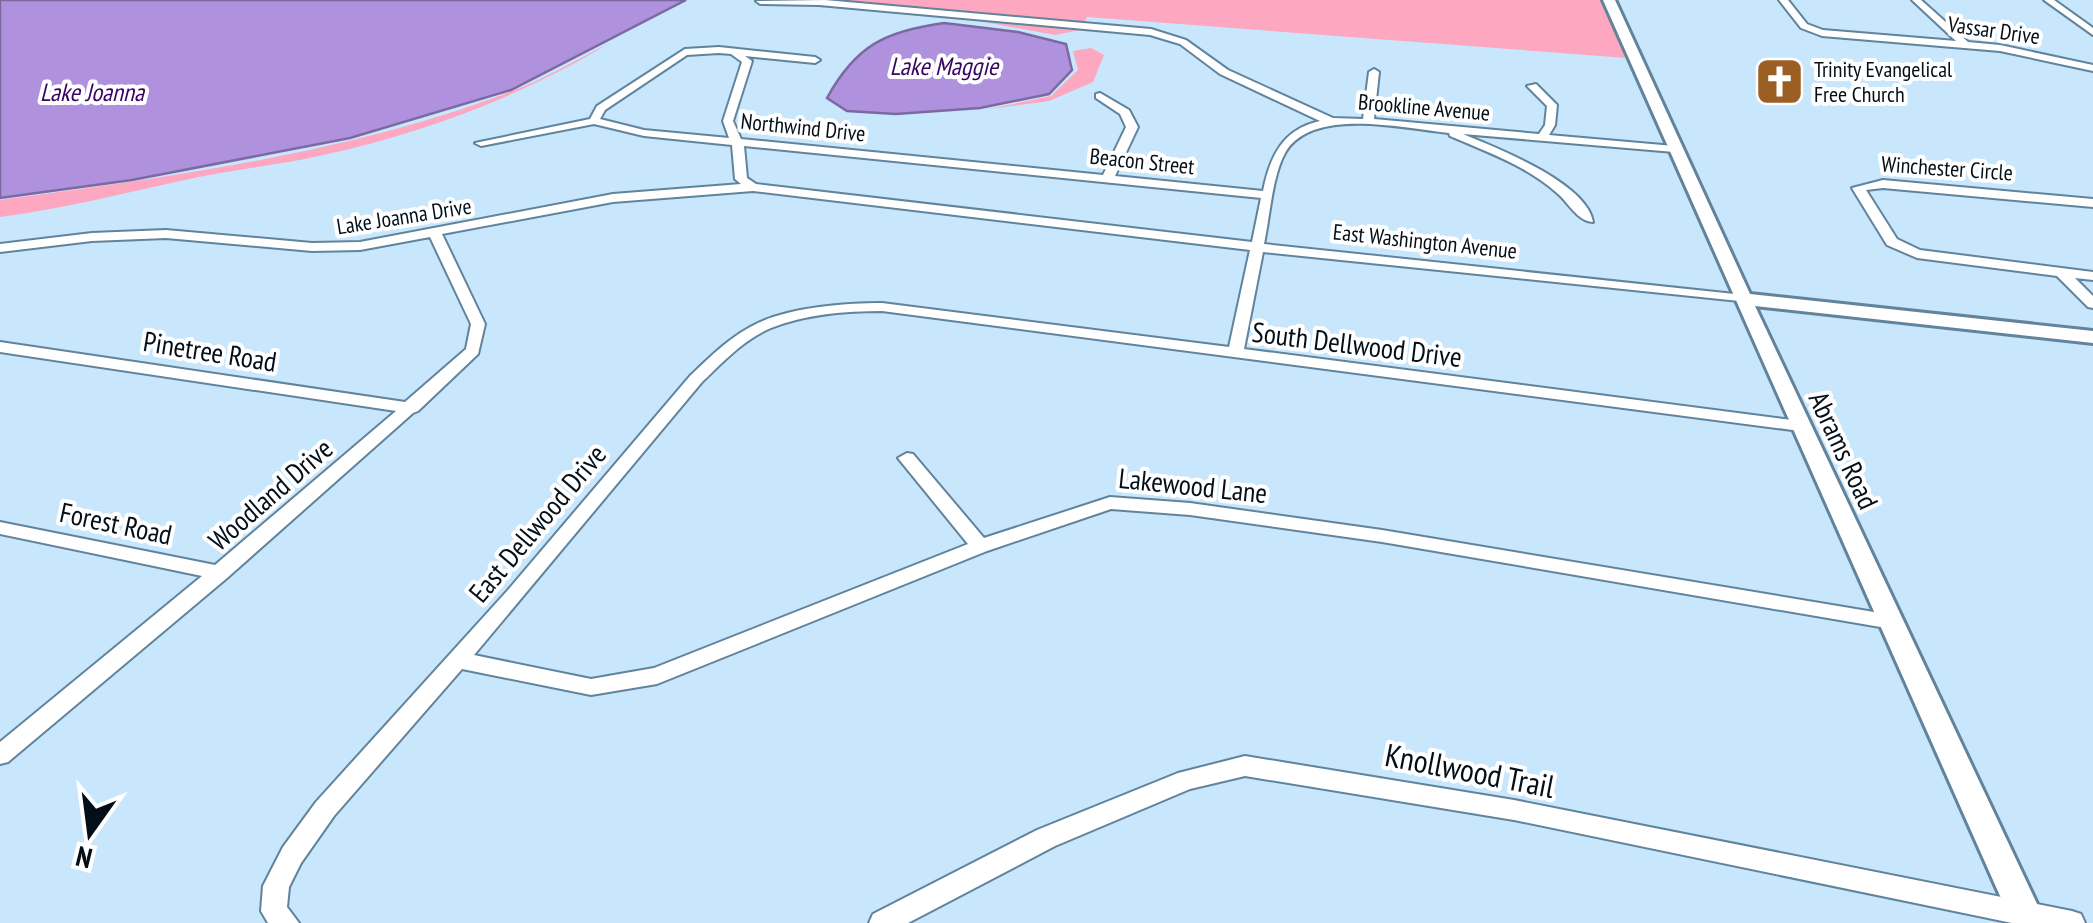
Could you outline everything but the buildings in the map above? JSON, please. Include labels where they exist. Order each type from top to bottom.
[{"type":"street","name":"Abrams Road","points":[[1608,0],[2027,919]]},
{"type":"street","name":"Vassar Drive","points":[[1783,0],[1804,26],[1822,33],[1964,44],[2093,68]]},
{"type":"street","points":[[1916,0],[1964,44]]},
{"type":"street","points":[[2048,0],[2093,32]]},
{"type":"street","points":[[760,1],[819,2],[1151,32],[1184,42],[1224,72],[1331,121]]},
{"type":"street","points":[[481,144],[594,122],[601,108],[678,55],[701,50],[815,60]]},
{"type":"street","points":[[735,53],[747,61],[728,120],[736,140],[741,179],[753,186]]},
{"type":"street","points":[[1368,122],[1374,72]]},
{"type":"street","points":[[1532,86],[1552,104],[1550,125],[1542,138]]},
{"type":"street","points":[[1100,96],[1125,112],[1132,127],[1108,178]]},
{"type":"street","name":"Brookline Avenue","points":[[1235,354],[1274,166],[1284,144],[1301,131],[1331,121],[1368,122],[1674,149]]},
{"type":"street","name":"Northwind Drive","points":[[594,122],[636,132],[1010,168]]},
{"type":"street","points":[[1440,128],[1548,176],[1572,197],[1588,219]]},
{"type":"street","name":"Beacon Street","points":[[1010,168],[1270,195]]},
{"type":"street","name":"Winchester Circle","points":[[2093,203],[1883,184],[1858,188],[1892,242],[1917,254],[2093,276]]},
{"type":"street","name":"Lake Joanna Drive","points":[[0,248],[130,234],[330,248],[436,235],[613,198],[753,186]]},
{"type":"street","name":"East Washington Avenue","points":[[753,186],[1258,247],[2093,337]]},
{"type":"street","name":"Woodland Drive","points":[[0,755],[220,573],[460,366],[478,340],[478,324],[436,235]]},
{"type":"street","points":[[2062,273],[2093,304]]},
{"type":"street","name":"East Dellwood Drive","points":[[286,923],[274,911],[276,886],[324,809],[457,660],[630,454],[729,348],[764,325],[810,312],[858,306],[909,311]]},
{"type":"street","name":"South Dellwood Drive","points":[[909,311],[1800,426]]},
{"type":"street","name":"Pinetree Road","points":[[0,347],[412,408]]},
{"type":"street","points":[[907,458],[980,546]]},
{"type":"street","name":"Lakewood Lane","points":[[457,660],[566,684],[619,685],[658,676],[730,649],[980,546],[1094,506],[1134,504],[1382,536],[1892,622]]},
{"type":"street","name":"Forest Road","points":[[0,528],[220,573]]},
{"type":"street","name":"Knollwood Trail","points":[[882,923],[1046,838],[1186,780],[1245,766],[1514,810],[2027,919],[2072,923]]},
{"type":"shaded area","points":[[843,0],[1603,0],[1627,58],[1087,17],[1080,30],[1055,35],[931,12],[851,7]]},
{"type":"shaded area","points":[[608,44],[506,96],[397,136],[305,159],[0,217],[0,200],[194,172],[390,131],[524,86]]},
{"type":"shaded area","points":[[1091,48],[1104,55],[1093,82],[1049,101],[989,109],[1051,96],[1078,70],[1073,51]]},
{"type":"water","name":"Lake Joanna","points":[[0,0],[686,0],[511,90],[350,138],[132,180],[0,198]]},
{"type":"water","name":"Lake Maggie","points":[[944,23],[1018,32],[1066,44],[1072,70],[1049,94],[980,108],[896,114],[847,111],[827,98],[849,65],[875,44],[905,31]]},
{"type":"place","name":"Trinity Evangelical Free Church","points":[[1779,82]]}]
